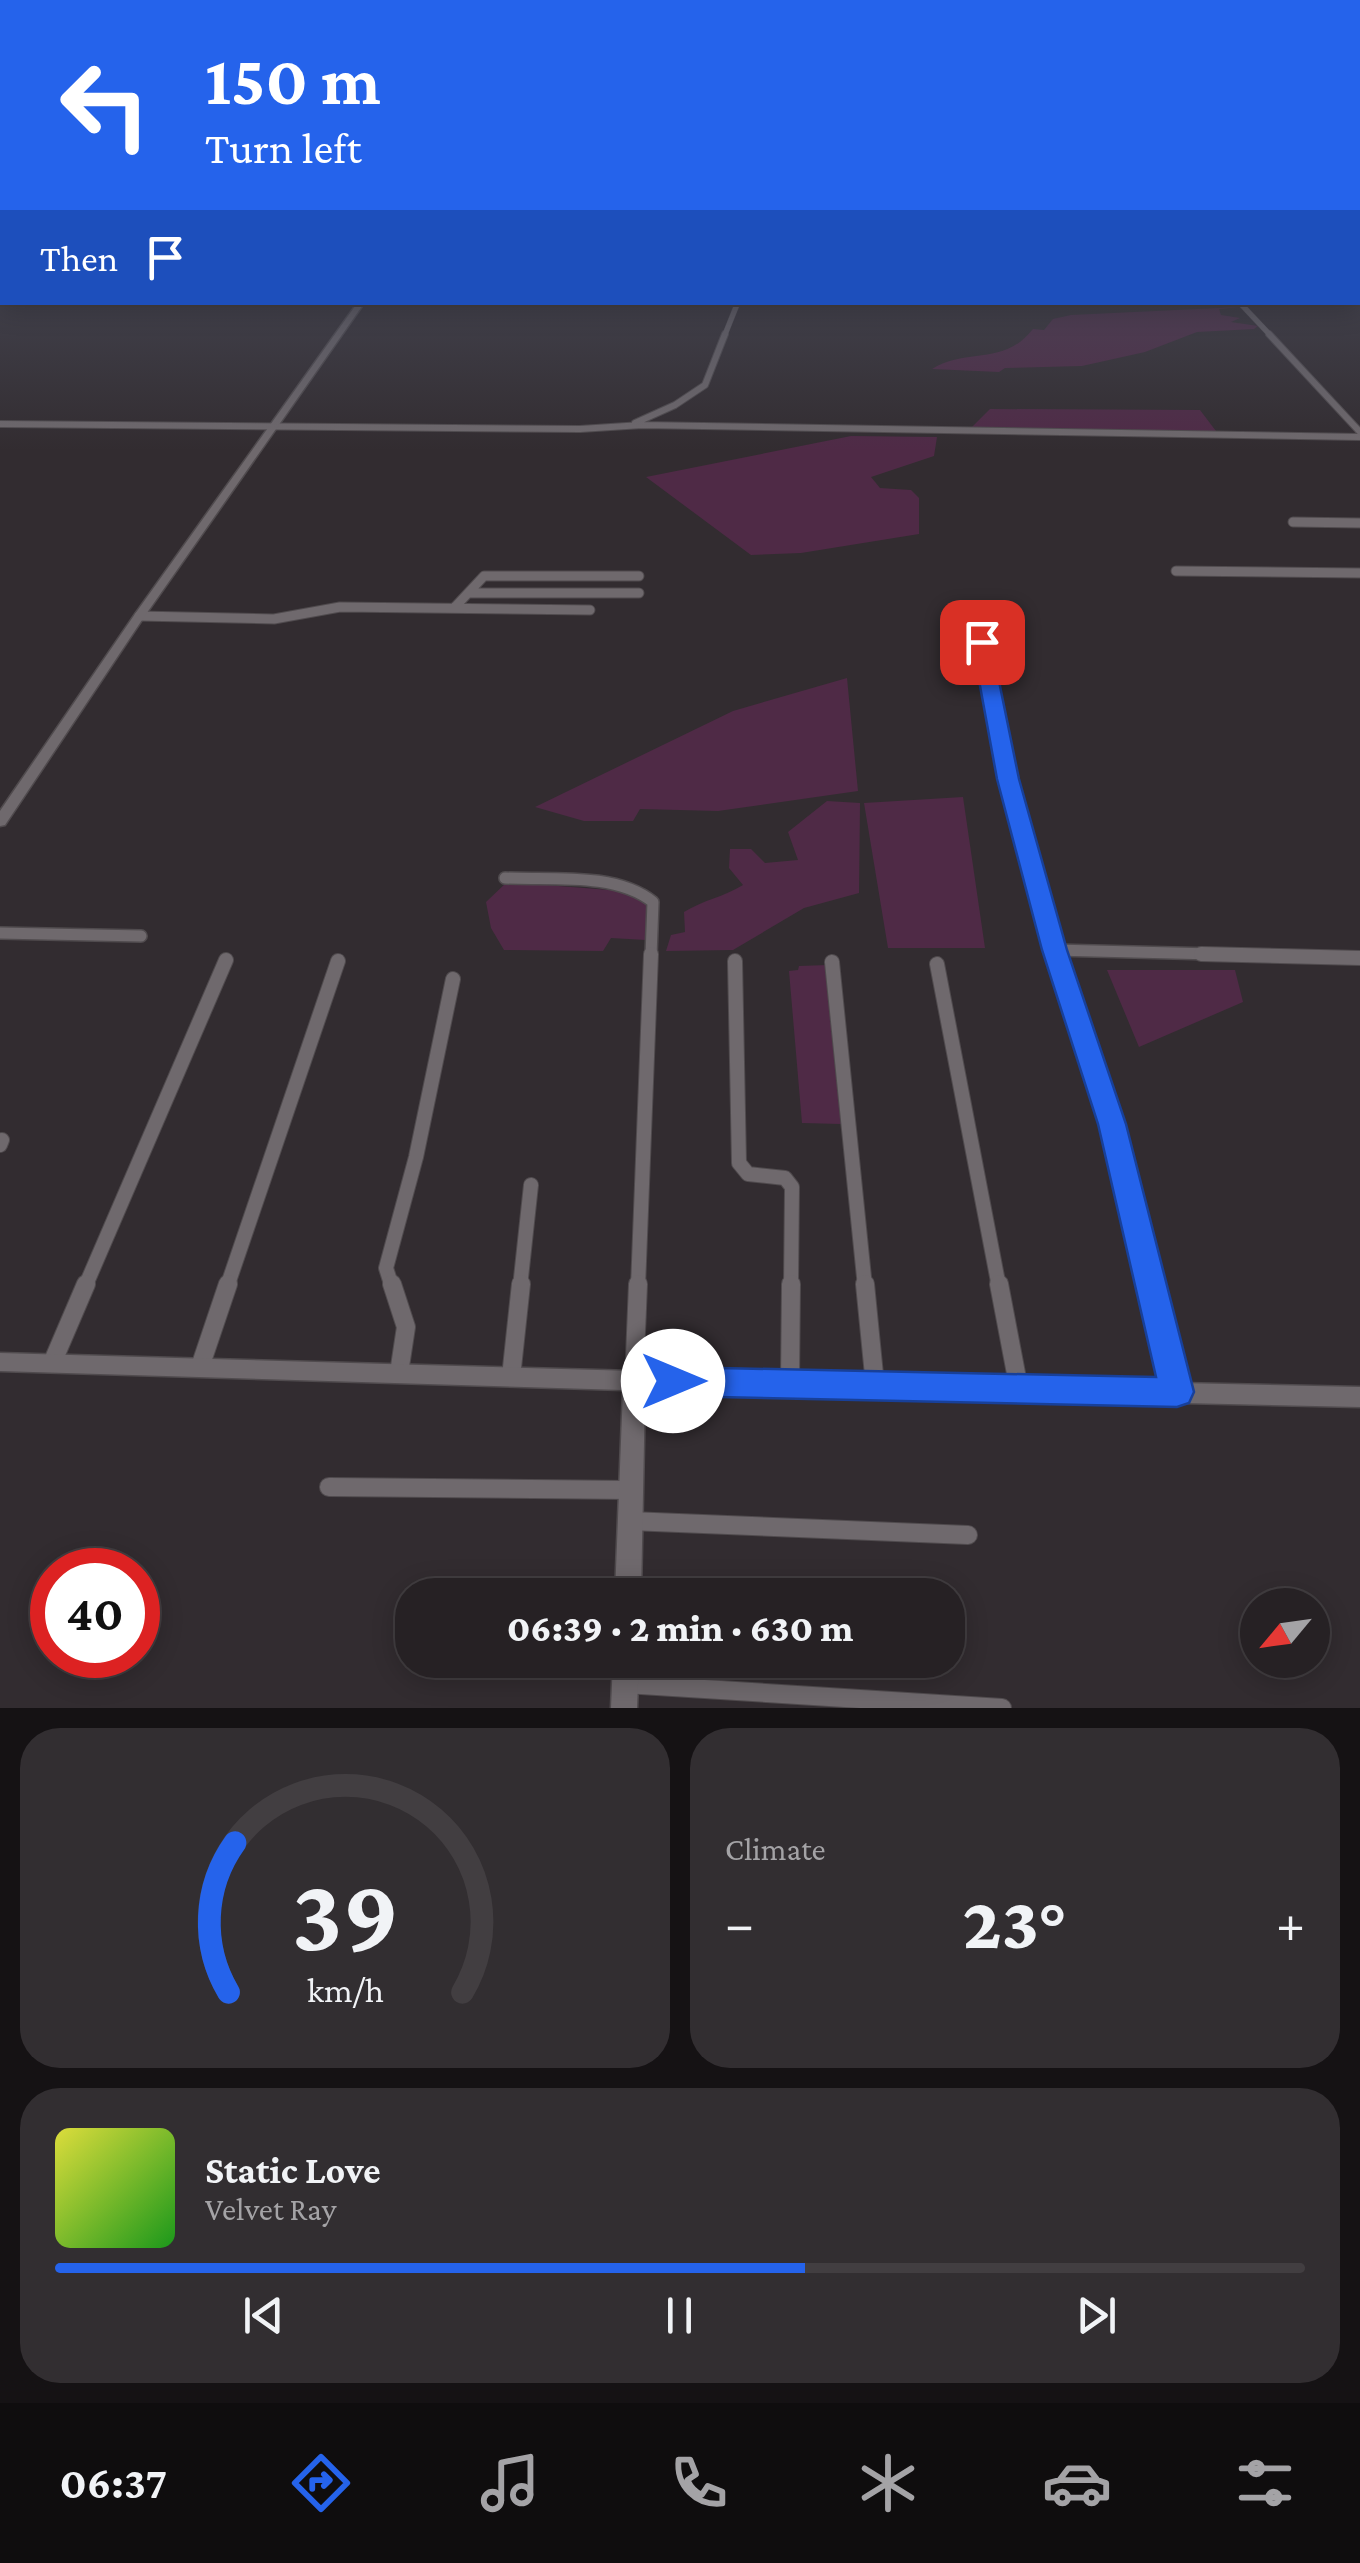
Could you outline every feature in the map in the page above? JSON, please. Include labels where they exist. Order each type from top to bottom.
[{"type":"street","points":[[0,822],[138,616],[360,305]]},
{"type":"street","points":[[631,425],[675,405],[705,384],[737,305]]},
{"type":"street","points":[[1242,305],[1360,435]]},
{"type":"street","points":[[0,424],[588,429],[631,425],[1360,435]]},
{"type":"street","points":[[1292,522],[1360,523]]},
{"type":"street","points":[[1176,571],[1360,573]]},
{"type":"street","points":[[456,608],[484,576],[638,576]]},
{"type":"street","points":[[468,593],[639,593]]},
{"type":"street","points":[[138,616],[264,619],[340,607],[590,610]]},
{"type":"street","points":[[974,625],[986,655],[1008,779],[1055,950],[1112,1124],[1177,1392]]},
{"type":"street","points":[[505,878],[626,886],[648,894],[653,902],[628,1578]]},
{"type":"street","points":[[0,932],[141,936]]},
{"type":"street","points":[[1055,950],[1360,958]]},
{"type":"street","points":[[53,1362],[226,960]]},
{"type":"street","points":[[735,961],[739,1163],[748,1174],[786,1178],[792,1187],[790,1382]]},
{"type":"street","points":[[200,1367],[338,962]]},
{"type":"street","points":[[832,962],[875,1385]]},
{"type":"street","points":[[937,964],[1019,1390]]},
{"type":"street","points":[[399,1374],[406,1326],[391,1290],[388,1259],[416,1157],[453,978]]},
{"type":"street","points":[[511,1377],[531,1186]]},
{"type":"street","points":[[0,1362],[1360,1397]]},
{"type":"street","points":[[330,1486],[631,1490]]},
{"type":"street","points":[[630,1521],[968,1534]]},
{"type":"street","points":[[625,1684],[1002,1708]]},
{"type":"shaded area","points":[[1240,307],[1219,309],[1221,315],[1240,318],[1231,322],[1258,326],[1197,332],[1145,352],[1082,366],[1005,368],[999,372],[932,369],[1010,348],[1033,329],[1044,330],[1053,319],[1071,315]]},
{"type":"shaded area","points":[[990,409],[1200,410],[1219,435],[968,431]]},
{"type":"shaded area","points":[[851,436],[937,437],[934,456],[871,477],[880,488],[911,490],[919,498],[919,534],[801,553],[751,555],[646,477]]},
{"type":"shaded area","points":[[847,678],[858,791],[718,811],[640,809],[633,821],[584,821],[535,807],[733,711]]},
{"type":"shaded area","points":[[963,797],[985,948],[888,948],[864,803]]},
{"type":"shaded area","points":[[827,801],[860,803],[859,893],[804,908],[733,950],[666,951],[671,935],[685,932],[684,912],[743,885],[729,868],[730,849],[751,849],[765,863],[798,860],[788,832]]},
{"type":"shaded area","points":[[507,882],[635,892],[649,904],[646,940],[611,938],[603,951],[504,950],[491,928],[486,902]]},
{"type":"shaded area","points":[[828,965],[841,1124],[802,1123],[789,971],[798,970],[799,966]]},
{"type":"shaded area","points":[[1107,970],[1235,970],[1243,1002],[1139,1047]]},
{"type":"route","points":[[673,1381],[1177,1392],[1112,1124],[1055,950],[1008,779],[982,642]]}]
